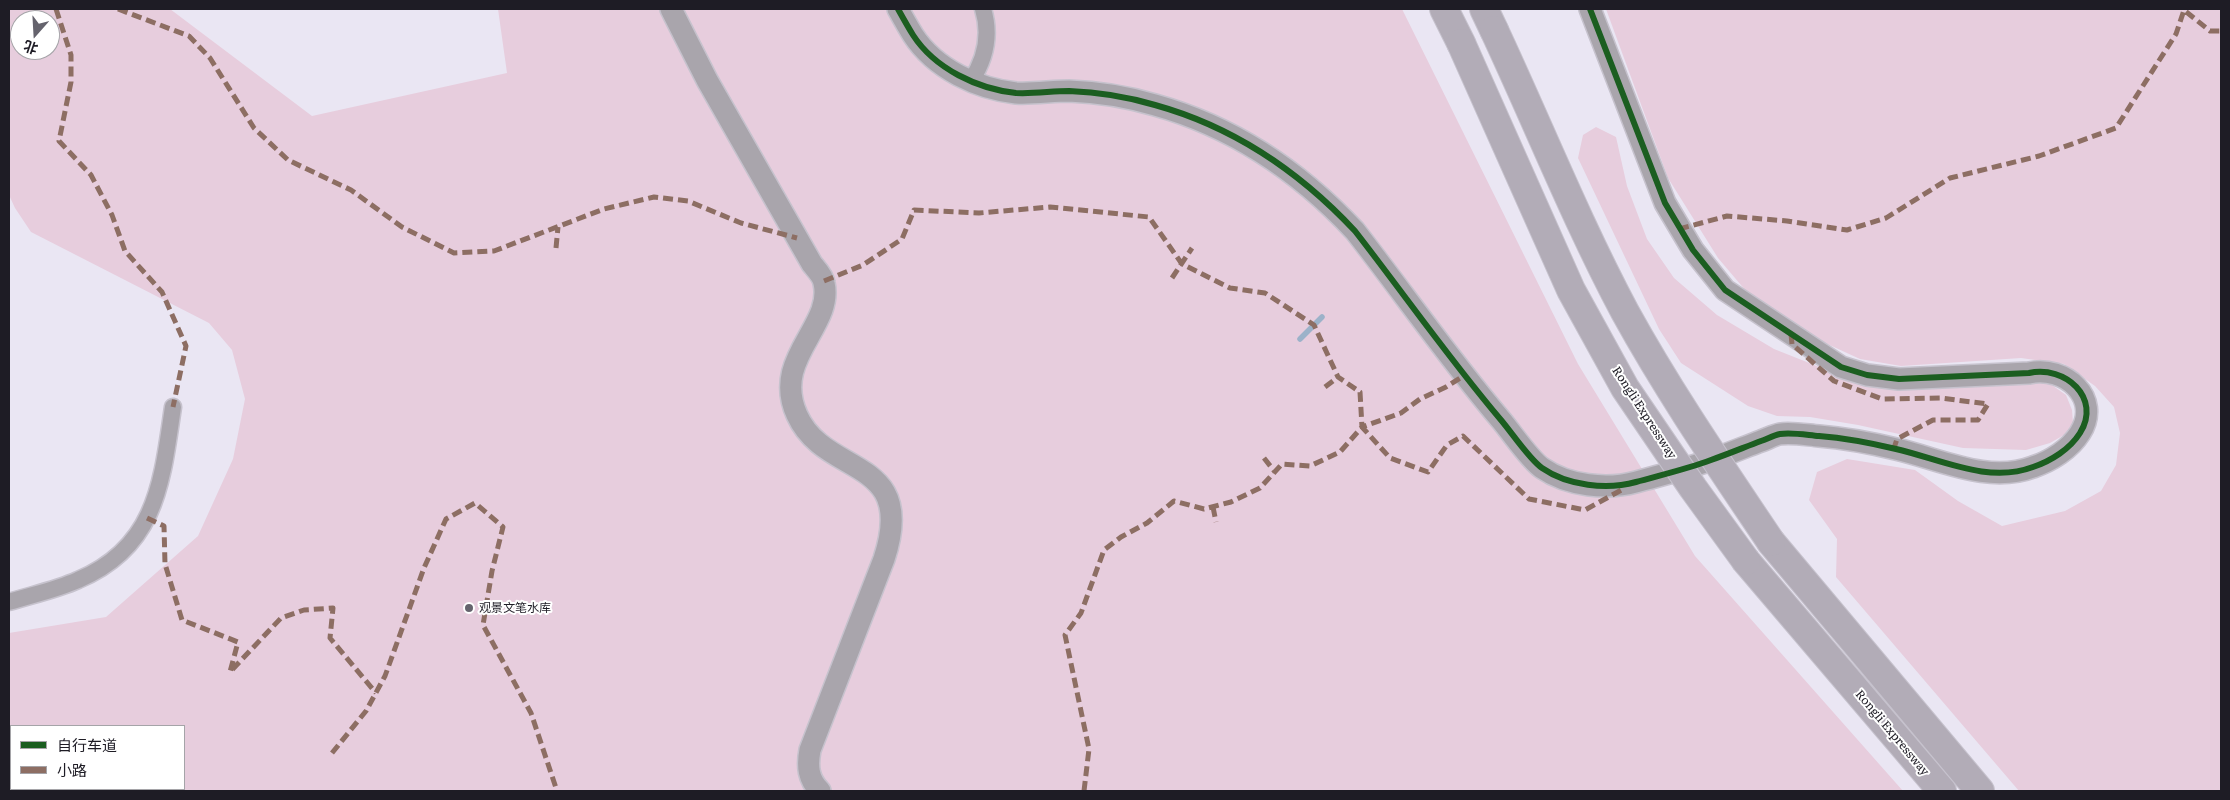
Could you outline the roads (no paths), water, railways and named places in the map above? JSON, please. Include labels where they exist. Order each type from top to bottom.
[{"type":"highway","name":"Rongli Expressway","points":[[1444,9],[1462,43],[1571,290],[1625,388],[1693,488],[1746,561],[1942,791]]},
{"type":"highway","points":[[1489,19],[1588,239],[1663,379],[1704,444],[1771,542],[1980,791]]},
{"type":"street","points":[[671,9],[707,80],[812,264],[824,280],[826,294],[823,306],[793,366],[790,378],[791,398],[797,416],[804,428],[818,441],[869,475],[881,488],[890,507],[892,530],[884,559],[810,750],[809,774],[820,791]]},
{"type":"street","points":[[898,9],[914,37],[928,52],[948,69],[991,89],[1017,93],[1071,91],[1099,94],[1155,105],[1212,125],[1264,153],[1313,188],[1356,230],[1487,404],[1541,468],[1572,481],[1603,486],[1633,483],[1711,460],[1780,434],[1860,442],[1894,448],[1965,468],[2000,473],[2016,472],[2045,463],[2064,450],[2080,434],[2085,417],[2083,399],[2074,385],[2061,375],[2040,370],[2028,373],[1900,379],[1867,375],[1841,367],[1725,290],[1693,250],[1665,203],[1590,9]]},
{"type":"street","points":[[971,81],[983,60],[986,48],[987,22],[983,9]]},
{"type":"street","points":[[9,602],[77,581],[94,572],[110,562],[136,534],[156,500],[162,481],[173,407]]},
{"type":"waterway","points":[[1300,339],[1322,317]]},
{"type":"place","name":"观景文笔水库","points":[[469,608]]}]
